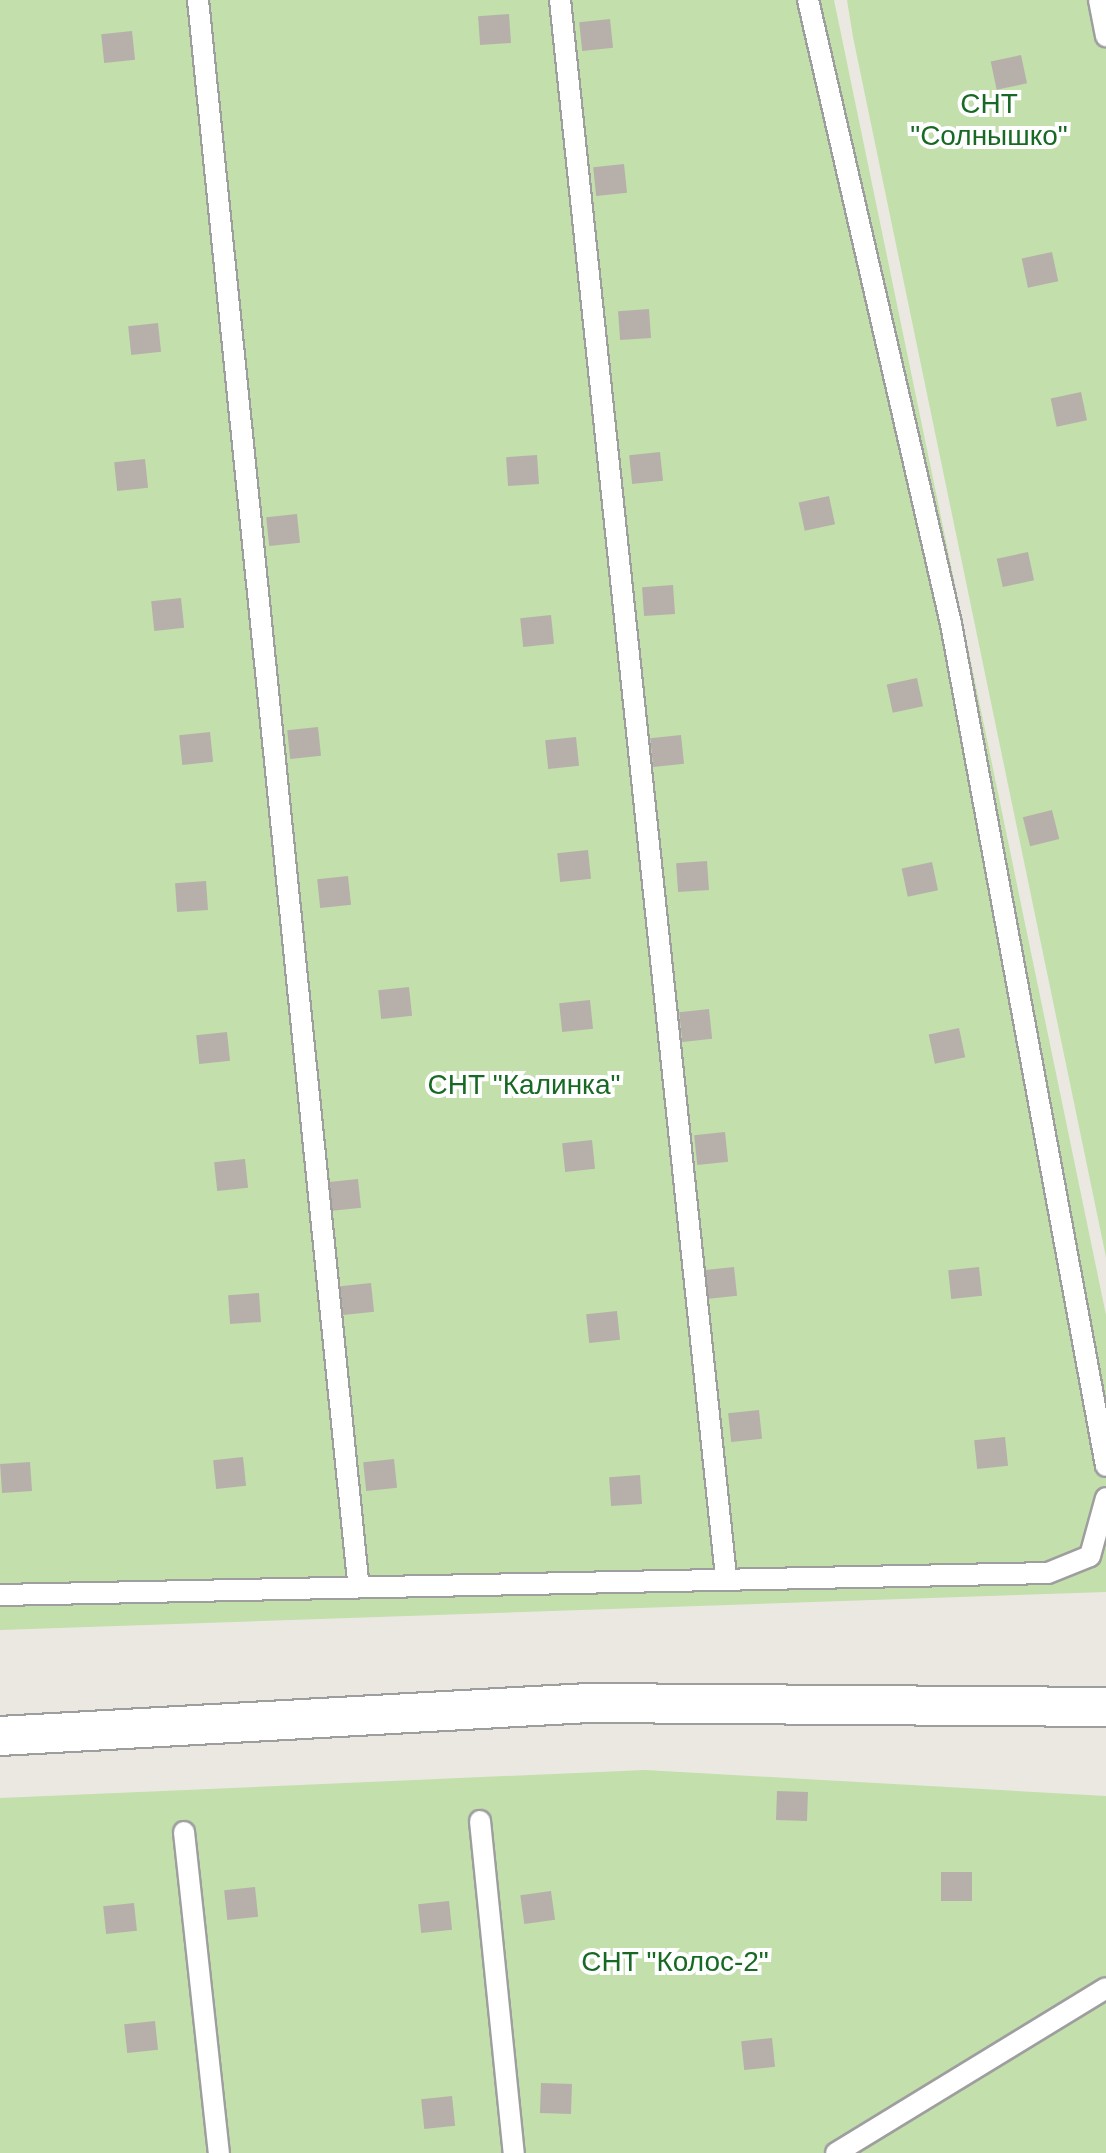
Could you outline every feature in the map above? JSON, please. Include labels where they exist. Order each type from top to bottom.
[{"type":"street","points":[[0,1736],[589,1703],[1106,1706]]},
{"type":"lane","points":[[198,0],[358,1582]]},
{"type":"lane","points":[[560,0],[726,1576]]},
{"type":"lane","points":[[808,0],[951,624],[1106,1466]]},
{"type":"lane","points":[[1099,0],[1106,36]]},
{"type":"lane","points":[[0,1594],[358,1582],[1048,1573],[1090,1556],[1106,1498]]},
{"type":"lane","points":[[480,1822],[514,2153]]},
{"type":"lane","points":[[184,1832],[219,2153]]},
{"type":"lane","points":[[836,2153],[1106,1988]]},
{"type":"green space","name":"СНТ \"Калинка\"","points":[[0,0],[834,0],[1106,1315],[1106,1592],[0,1630]]},
{"type":"green space","name":"СНТ \"Солнышко\"","points":[[847,0],[1106,0],[1106,1257],[853,37]]},
{"type":"green space","name":"СНТ \"Колос-2\"","points":[[645,1770],[1106,1796],[1106,2153],[0,2153],[0,1798]]},
{"type":"building","points":[[509,14],[511,43],[480,45],[478,16]]},
{"type":"building","points":[[610,19],[613,48],[582,51],[579,22]]},
{"type":"building","points":[[132,31],[135,60],[104,63],[101,34]]},
{"type":"building","points":[[1021,55],[1027,83],[997,90],[991,61]]},
{"type":"building","points":[[624,164],[627,193],[596,196],[593,167]]},
{"type":"building","points":[[1052,252],[1058,281],[1028,288],[1022,258]]},
{"type":"building","points":[[649,309],[651,338],[620,340],[618,311]]},
{"type":"building","points":[[158,323],[161,352],[131,355],[128,326]]},
{"type":"building","points":[[1081,392],[1087,420],[1057,427],[1051,398]]},
{"type":"building","points":[[660,452],[663,481],[632,484],[629,455]]},
{"type":"building","points":[[537,455],[539,484],[508,486],[506,457]]},
{"type":"building","points":[[145,459],[148,488],[117,491],[114,462]]},
{"type":"building","points":[[829,496],[835,524],[805,531],[799,502]]},
{"type":"building","points":[[297,514],[300,543],[269,546],[266,517]]},
{"type":"building","points":[[1028,552],[1034,580],[1003,587],[997,559]]},
{"type":"building","points":[[673,585],[675,614],[644,616],[642,587]]},
{"type":"building","points":[[181,598],[184,628],[154,631],[151,601]]},
{"type":"building","points":[[551,615],[554,644],[523,647],[520,618]]},
{"type":"building","points":[[917,678],[923,706],[893,713],[887,684]]},
{"type":"building","points":[[318,727],[321,756],[290,759],[287,730]]},
{"type":"building","points":[[210,732],[213,762],[182,765],[179,735]]},
{"type":"building","points":[[681,735],[684,764],[653,767],[650,738]]},
{"type":"building","points":[[576,737],[579,766],[548,769],[545,740]]},
{"type":"building","points":[[1052,810],[1059,839],[1030,846],[1023,817]]},
{"type":"building","points":[[588,850],[591,879],[560,882],[557,853]]},
{"type":"building","points":[[707,861],[709,890],[678,892],[676,863]]},
{"type":"building","points":[[932,862],[938,890],[908,897],[902,868]]},
{"type":"building","points":[[348,876],[351,905],[320,908],[317,879]]},
{"type":"building","points":[[206,881],[208,910],[177,912],[175,883]]},
{"type":"building","points":[[409,987],[412,1016],[381,1019],[378,990]]},
{"type":"building","points":[[590,1000],[593,1029],[562,1032],[559,1003]]},
{"type":"building","points":[[709,1009],[712,1039],[682,1042],[679,1012]]},
{"type":"building","points":[[959,1028],[965,1057],[935,1064],[929,1034]]},
{"type":"building","points":[[227,1032],[230,1061],[199,1064],[196,1035]]},
{"type":"building","points":[[725,1132],[728,1162],[697,1165],[694,1135]]},
{"type":"building","points":[[592,1140],[595,1169],[565,1172],[562,1143]]},
{"type":"building","points":[[245,1159],[248,1188],[217,1191],[214,1162]]},
{"type":"building","points":[[358,1179],[361,1208],[330,1211],[327,1182]]},
{"type":"building","points":[[734,1267],[737,1296],[706,1299],[703,1270]]},
{"type":"building","points":[[979,1267],[982,1296],[951,1299],[948,1270]]},
{"type":"building","points":[[371,1283],[374,1312],[343,1315],[340,1286]]},
{"type":"building","points":[[259,1293],[261,1322],[230,1324],[228,1295]]},
{"type":"building","points":[[617,1311],[620,1340],[589,1343],[586,1314]]},
{"type":"building","points":[[759,1410],[762,1439],[731,1442],[728,1413]]},
{"type":"building","points":[[1005,1437],[1008,1466],[977,1469],[974,1440]]},
{"type":"building","points":[[243,1457],[246,1486],[216,1489],[213,1460]]},
{"type":"building","points":[[394,1459],[397,1488],[366,1491],[363,1462]]},
{"type":"building","points":[[30,1462],[32,1491],[2,1493],[0,1464]]},
{"type":"building","points":[[640,1475],[642,1504],[611,1506],[609,1477]]},
{"type":"building","points":[[777,1791],[808,1792],[807,1821],[776,1820]]},
{"type":"building","points":[[941,1872],[972,1872],[972,1901],[941,1901]]},
{"type":"building","points":[[255,1887],[258,1917],[227,1920],[224,1890]]},
{"type":"building","points":[[551,1891],[555,1920],[524,1924],[520,1895]]},
{"type":"building","points":[[449,1901],[452,1930],[421,1933],[418,1904]]},
{"type":"building","points":[[134,1903],[137,1931],[106,1934],[103,1906]]},
{"type":"building","points":[[155,2021],[158,2050],[127,2053],[124,2024]]},
{"type":"building","points":[[772,2038],[775,2067],[744,2070],[741,2041]]},
{"type":"building","points":[[541,2083],[572,2084],[571,2114],[540,2113]]},
{"type":"building","points":[[452,2096],[455,2126],[424,2129],[421,2099]]}]
